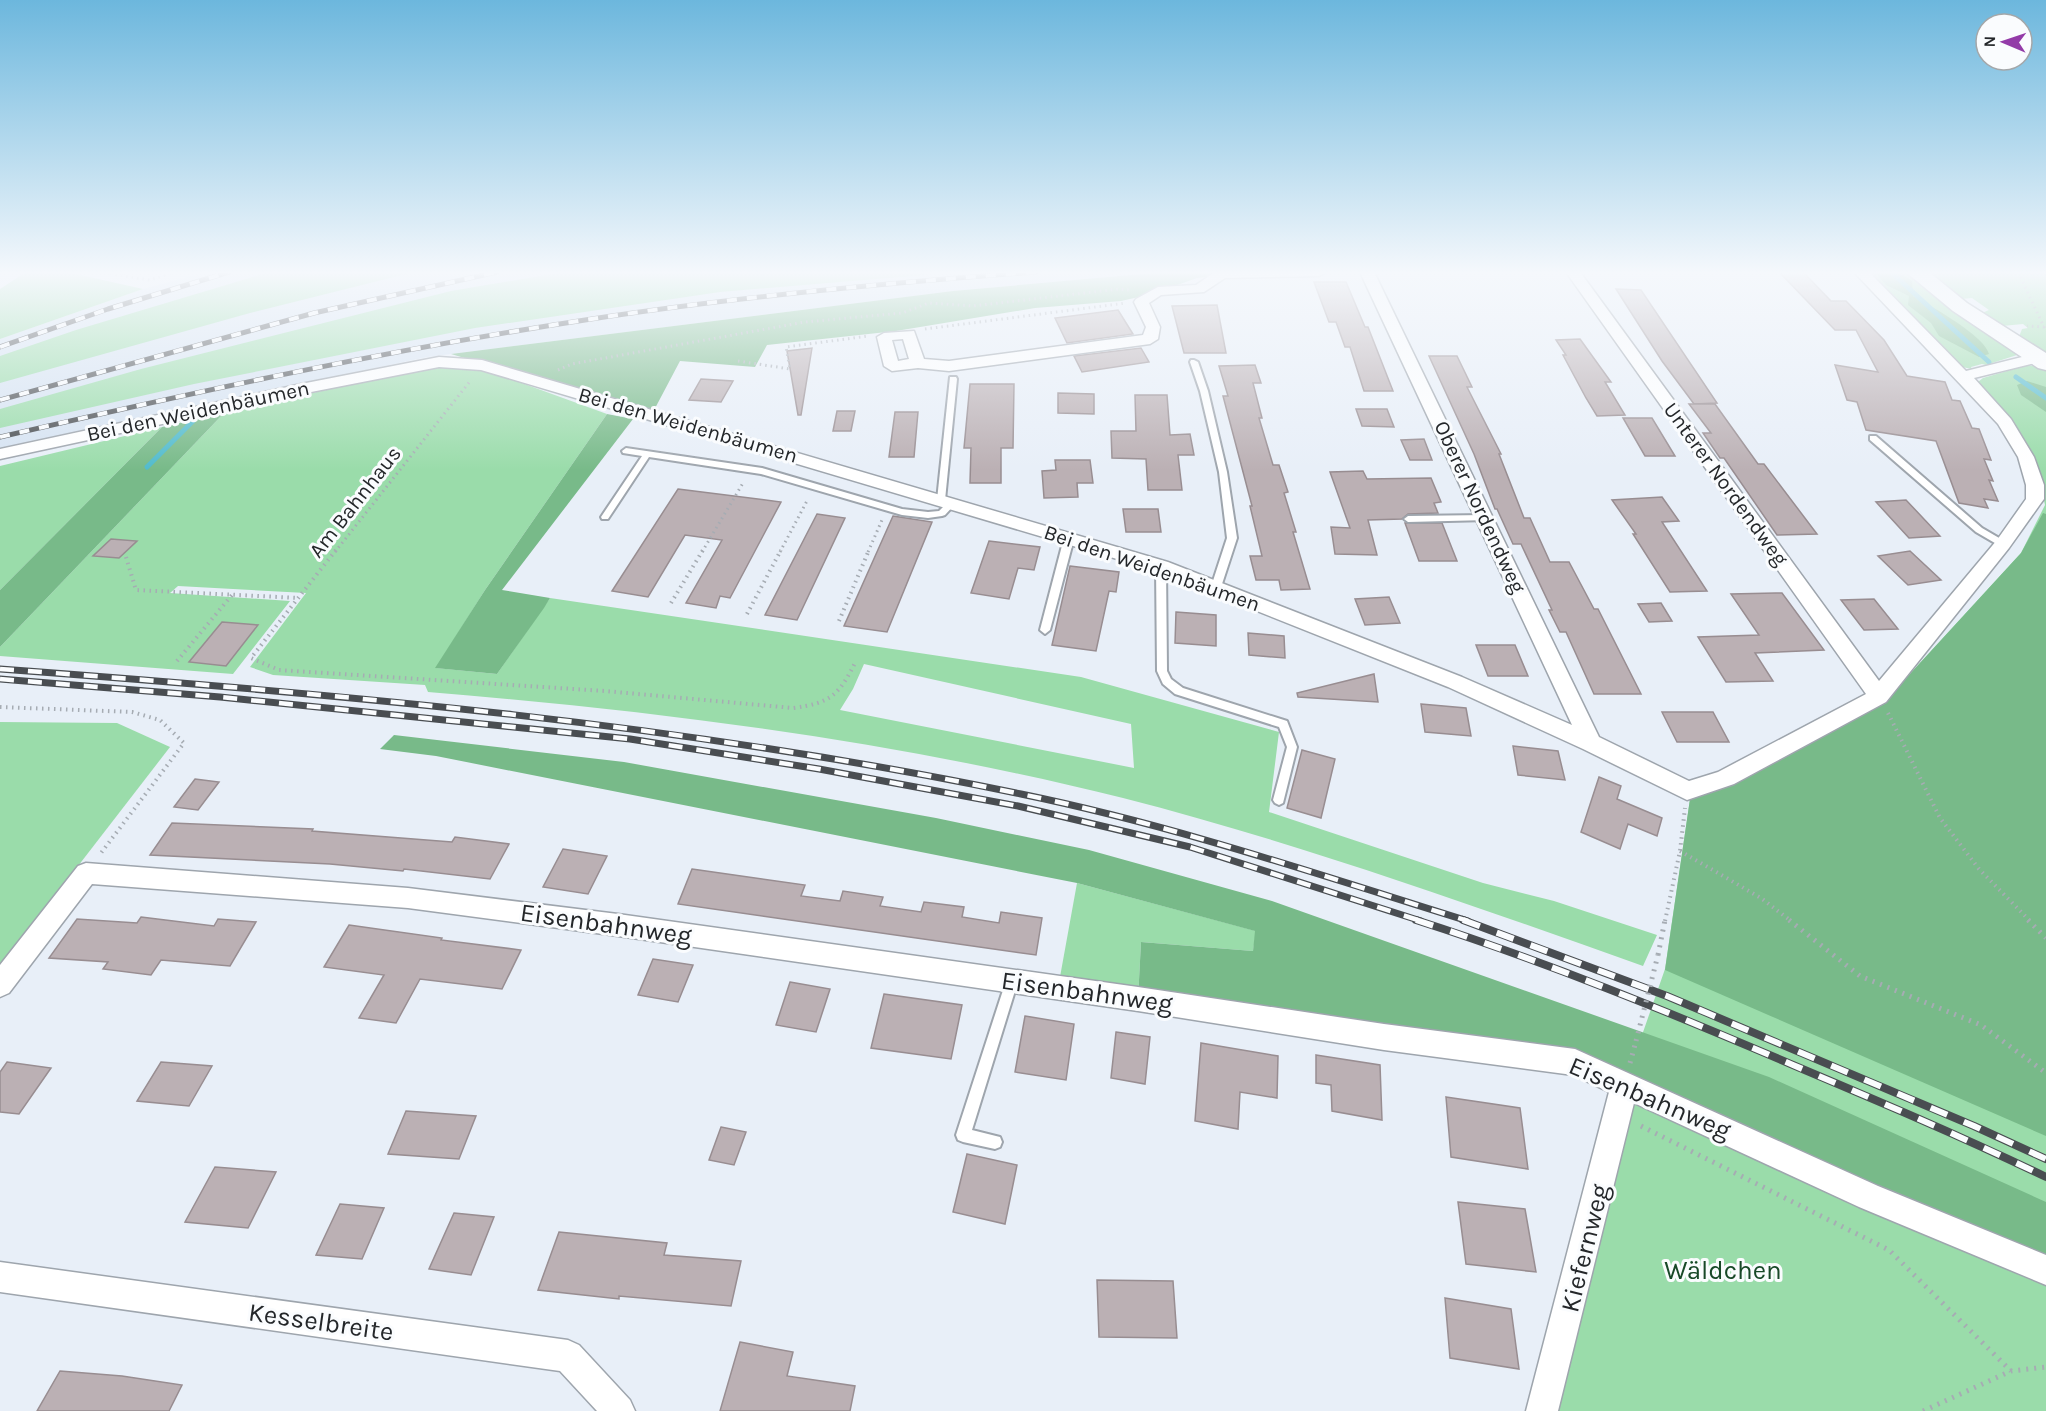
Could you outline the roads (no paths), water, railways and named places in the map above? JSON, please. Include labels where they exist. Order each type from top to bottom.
[{"type":"street","points":[[884,338],[892,366],[918,363],[949,366],[1150,338]]},
{"type":"street","points":[[910,338],[918,363]]},
{"type":"street","name":"Oberer Nordendweg","points":[[1399,338],[1591,743]]},
{"type":"street","name":"Unterer Nordendweg","points":[[1621,338],[1879,696]]},
{"type":"street","points":[[1879,696],[2003,544],[2035,500],[2035,485],[2026,457],[2015,437],[1963,376],[1926,338]]},
{"type":"street","points":[[2006,338],[2042,360]]},
{"type":"street","points":[[1963,376],[2042,360]]},
{"type":"street","name":"Bei den Weidenbäumen","points":[[0,454],[295,390],[439,362],[482,365],[1161,567],[1455,682],[1591,743],[1687,791],[1726,778],[1879,696]]},
{"type":"street","name":"Eisenbahnweg","points":[[0,985],[86,873],[408,898],[618,924],[1384,1037],[1575,1062],[1869,1197],[2046,1270]]},
{"type":"street","name":"Kiefernweg","points":[[1542,1411],[1625,1084]]},
{"type":"street","name":"Kesselbreite","points":[[0,1277],[568,1356],[619,1411]]},
{"type":"lane","points":[[1194,362],[1204,391],[1223,472],[1232,537],[1216,587]]},
{"type":"lane","points":[[626,451],[752,469],[888,508],[928,515],[942,513],[947,502],[953,379]]},
{"type":"lane","points":[[1873,438],[1979,530],[2003,544]]},
{"type":"lane","points":[[605,517],[647,454]]},
{"type":"lane","points":[[1408,519],[1485,518]]},
{"type":"lane","points":[[1045,630],[1069,538]]},
{"type":"lane","points":[[1161,567],[1162,671],[1167,681],[1179,691],[1283,723],[1292,747],[1279,800]]},
{"type":"lane","points":[[995,1142],[963,1135],[1012,981]]},
{"type":"waterway","points":[[1963,338],[1989,362]]},
{"type":"waterway","points":[[2016,377],[2046,398]]},
{"type":"waterway","points":[[147,467],[194,420]]},
{"type":"railway","points":[[0,347],[26,338]]},
{"type":"railway","points":[[0,400],[224,338]]},
{"type":"railway","points":[[0,437],[291,373],[478,338]]},
{"type":"railway","points":[[0,669],[385,701],[640,730],[768,748],[1078,806],[1246,852],[1468,921]]},
{"type":"railway","points":[[0,679],[220,697],[630,739],[819,769],[1018,806],[1190,847],[1421,921]]},
{"type":"railway","points":[[1416,920],[1511,952],[1653,1007],[1889,1106],[2046,1177]]},
{"type":"railway","points":[[1463,920],[1667,996],[1974,1126],[2046,1159]]},
{"type":"park label","name":"Wäldchen","points":[[1723,1270]]}]
